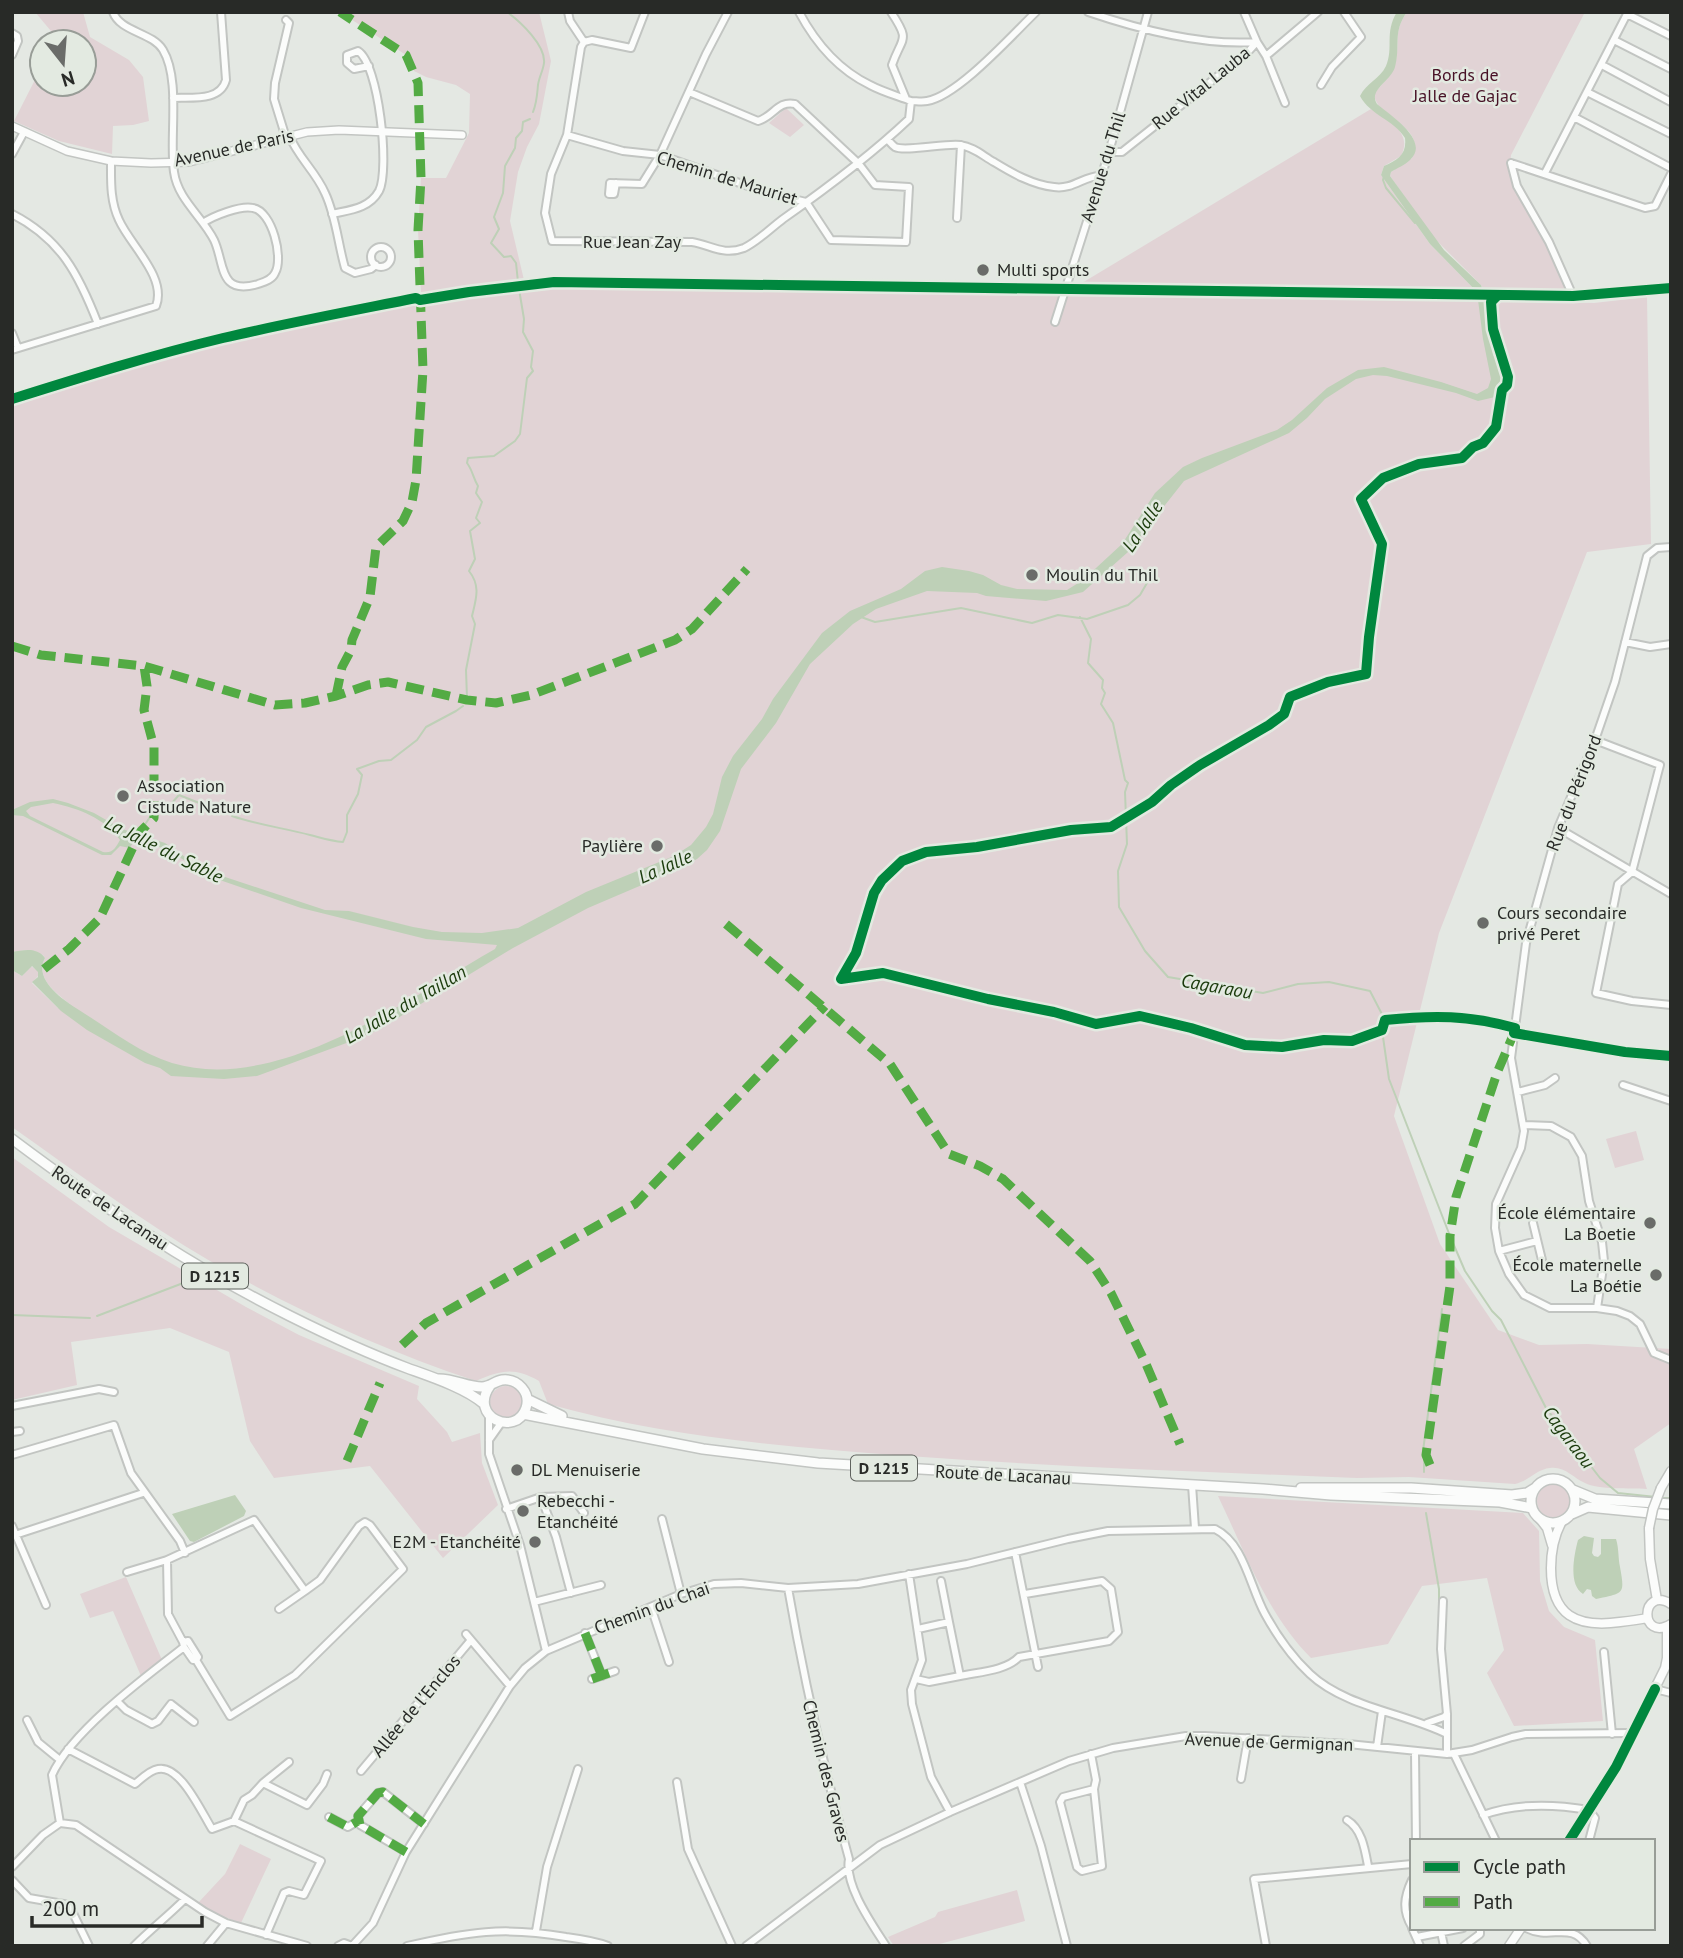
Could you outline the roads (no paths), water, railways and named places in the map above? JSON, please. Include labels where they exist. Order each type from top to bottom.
[{"type":"main road","name":"Route de Lacanau","points":[[12,1139],[111,1211],[220,1279],[343,1341],[438,1378]]},
{"type":"main road","name":"D 1215","points":[[438,1378],[473,1386],[490,1386]]},
{"type":"main road","name":"D 1215","points":[[438,1378],[484,1404]]},
{"type":"main road","points":[[504,1380],[513,1381],[521,1387],[527,1399],[523,1414],[515,1421],[501,1423],[489,1416],[484,1404],[490,1386],[504,1380]]},
{"type":"main road","name":"D 1215","points":[[527,1399],[579,1424]]},
{"type":"main road","name":"D 1215","points":[[523,1414],[579,1424]]},
{"type":"main road","name":"Route de Lacanau","points":[[579,1424],[703,1449],[818,1463],[1331,1495],[1500,1502],[1532,1508]]},
{"type":"main road","points":[[1657,1600],[1650,1559],[1649,1528],[1661,1488],[1671,1471]]},
{"type":"main road","points":[[1647,1618],[1600,1625],[1579,1621],[1565,1613],[1552,1588],[1552,1545],[1547,1528],[1532,1508],[1532,1494],[1535,1488],[1547,1479],[1554,1478],[1595,1499],[1671,1504]]},
{"type":"main road","name":"Route de Lacanau","points":[[1262,1489],[1411,1488],[1512,1494],[1527,1493],[1535,1488]]},
{"type":"main road","points":[[1552,1545],[1575,1503],[1572,1489]]},
{"type":"main road","points":[[1540,1519],[1553,1523],[1588,1507],[1671,1515]]},
{"type":"main road","points":[[1570,1839],[1616,1766],[1655,1689],[1667,1658],[1669,1626],[1655,1627],[1647,1618],[1648,1609],[1657,1600],[1665,1600],[1671,1604]]},
{"type":"main road","points":[[1509,1946],[1521,1930]]},
{"type":"street","points":[[113,12],[119,22],[149,36],[163,50],[168,62],[173,98],[174,173],[189,208],[215,242],[223,275],[240,286],[269,280],[276,273],[276,239],[260,211],[252,207],[214,216],[203,223]]},
{"type":"street","points":[[173,98],[214,95],[224,88],[226,80],[221,12]]},
{"type":"street","points":[[568,12],[570,21],[584,41]]},
{"type":"street","points":[[584,41],[592,40],[631,48],[645,12]]},
{"type":"street","points":[[616,183],[642,184],[660,155],[728,12]]},
{"type":"street","points":[[799,12],[820,47],[869,85],[909,100],[929,101],[960,82],[1036,12]]},
{"type":"street","points":[[689,92],[758,121],[766,119],[780,105],[788,102],[795,104],[859,164],[875,185],[909,187],[906,242],[831,240],[806,202],[859,164],[909,119],[909,100],[892,65],[905,37],[891,12]]},
{"type":"street","points":[[1088,12],[1143,30],[1237,43],[1257,42]]},
{"type":"street","name":"Avenue du Thil","points":[[1055,322],[1109,152],[1148,12]]},
{"type":"street","points":[[1244,12],[1266,55],[1285,103]]},
{"type":"street","points":[[1266,55],[1318,12]]},
{"type":"street","points":[[1321,85],[1332,67],[1361,37],[1344,12]]},
{"type":"street","points":[[1545,173],[1628,13],[1671,36]]},
{"type":"street","points":[[286,20],[289,23],[275,83],[274,99],[293,147],[318,179],[326,195],[345,268],[355,273],[376,265]]},
{"type":"street","points":[[12,33],[17,36],[18,41],[12,55]]},
{"type":"street","points":[[1614,40],[1671,69]]},
{"type":"street","points":[[567,135],[584,41]]},
{"type":"street","name":"Rue Vital Lauba","points":[[1109,152],[1122,152],[1247,53],[1257,42]]},
{"type":"street","points":[[1602,65],[1671,102]]},
{"type":"street","points":[[332,214],[366,205],[378,192],[383,178],[382,131],[369,66]]},
{"type":"street","points":[[1587,92],[1671,134]]},
{"type":"street","points":[[1574,117],[1671,168]]},
{"type":"street","name":"Avenue de Paris","points":[[12,126],[67,151],[111,161],[174,163],[189,162],[307,132],[339,130],[462,135]]},
{"type":"street","points":[[12,154],[24,132]]},
{"type":"street","name":"Chemin de Mauriet","points":[[567,135],[623,151],[660,155],[806,202]]},
{"type":"street","name":"Rue Jean Zay","points":[[567,135],[551,174],[545,213],[552,241],[692,242],[703,243],[716,251],[743,248],[806,202]]},
{"type":"street","points":[[887,139],[896,148],[961,145],[975,149],[1026,179],[1056,188],[1081,183],[1091,175],[1101,176]]},
{"type":"street","points":[[957,218],[961,145]]},
{"type":"street","points":[[12,333],[15,349],[156,306],[160,296],[141,252],[119,220],[111,190],[111,161]]},
{"type":"street","points":[[1573,296],[1549,242],[1517,186],[1511,163],[1645,208],[1656,206],[1671,174]]},
{"type":"street","points":[[12,214],[27,222],[61,251],[84,287],[98,324]]},
{"type":"street","name":"Rue du Périgord","points":[[1525,1125],[1511,1058],[1526,943],[1558,828],[1595,740],[1615,682],[1647,556],[1657,548],[1671,547]]},
{"type":"street","points":[[1625,642],[1650,647],[1671,644]]},
{"type":"street","points":[[1595,740],[1660,765],[1632,872],[1618,884],[1596,993],[1632,1001],[1671,1005]]},
{"type":"street","points":[[1558,828],[1671,894]]},
{"type":"street","points":[[1518,1092],[1545,1085],[1555,1078]]},
{"type":"street","points":[[1623,1085],[1671,1101]]},
{"type":"street","points":[[1597,1308],[1604,1261],[1602,1242],[1589,1201],[1582,1156],[1571,1137],[1551,1126],[1525,1125],[1521,1148],[1496,1203],[1495,1228],[1499,1251],[1509,1274],[1524,1295],[1550,1307],[1597,1308],[1630,1316],[1640,1324],[1654,1353],[1671,1360]]},
{"type":"street","points":[[1533,1223],[1542,1260]]},
{"type":"street","points":[[1499,1251],[1537,1241]]},
{"type":"street","points":[[12,1406],[99,1389],[114,1392]]},
{"type":"street","points":[[489,1416],[489,1454],[520,1545],[546,1651]]},
{"type":"street","points":[[489,1440],[501,1423]]},
{"type":"street","points":[[12,1455],[114,1425],[131,1473],[180,1541],[185,1553]]},
{"type":"street","points":[[12,1432],[20,1431]]},
{"type":"street","points":[[1192,1485],[1195,1528]]},
{"type":"street","points":[[14,1535],[144,1493]]},
{"type":"street","points":[[506,1508],[541,1497],[572,1496],[584,1513]]},
{"type":"street","points":[[541,1497],[556,1537],[571,1593]]},
{"type":"street","points":[[662,1519],[681,1594]]},
{"type":"street","points":[[127,1572],[185,1553],[254,1520],[305,1591]]},
{"type":"street","points":[[167,1560],[168,1614],[193,1660],[196,1660],[230,1716],[295,1675],[403,1569],[365,1521],[320,1580],[279,1609]]},
{"type":"street","points":[[12,1526],[46,1605]]},
{"type":"street","name":"Chemin du Chai","points":[[352,1946],[373,1923],[406,1852],[510,1686],[526,1668],[546,1651],[585,1633],[681,1594],[714,1584],[741,1583],[788,1588],[859,1584],[1108,1531],[1214,1528],[1227,1534],[1237,1550],[1264,1613],[1289,1653],[1312,1676],[1341,1694],[1382,1711]]},
{"type":"street","points":[[1015,1552],[1038,1667]]},
{"type":"street","points":[[909,1574],[922,1660],[911,1690],[912,1704],[931,1777],[950,1812]]},
{"type":"street","points":[[941,1581],[960,1676]]},
{"type":"street","points":[[916,1678],[929,1682],[1005,1666],[1013,1664],[1019,1657],[1109,1641],[1118,1632],[1111,1589],[1102,1581],[1025,1594]]},
{"type":"street","points":[[534,1602],[601,1585]]},
{"type":"street","name":"Chemin des Graves","points":[[788,1588],[825,1775],[849,1859],[847,1868],[863,1912],[886,1946]]},
{"type":"street","points":[[1443,1601],[1441,1649],[1451,1754],[1495,1839]]},
{"type":"street","points":[[651,1606],[669,1662]]},
{"type":"street","points":[[918,1629],[949,1622]]},
{"type":"street","points":[[585,1633],[602,1676]]},
{"type":"street","points":[[466,1634],[510,1686]]},
{"type":"street","name":"Allée de l'Enclos","points":[[361,1771],[471,1640]]},
{"type":"street","points":[[60,1823],[51,1783],[60,1760],[68,1749],[118,1702],[184,1644]]},
{"type":"street","points":[[1604,1652],[1612,1734]]},
{"type":"street","points":[[592,1679],[615,1671]]},
{"type":"street","points":[[1655,1689],[1671,1693]]},
{"type":"street","points":[[118,1702],[126,1710],[152,1724],[158,1721],[171,1704],[194,1722]]},
{"type":"street","points":[[1377,1747],[1382,1711],[1426,1723],[1447,1734]]},
{"type":"street","points":[[1426,1723],[1447,1714]]},
{"type":"street","points":[[27,1720],[38,1742],[60,1760]]},
{"type":"street","name":"Avenue de Germignan","points":[[746,1946],[847,1868],[887,1841],[1069,1761],[1113,1748],[1186,1736],[1248,1738],[1451,1754],[1527,1734],[1633,1733]]},
{"type":"street","points":[[1241,1779],[1248,1738]]},
{"type":"street","points":[[68,1749],[135,1784],[155,1769],[162,1768],[179,1776],[212,1829],[234,1821],[244,1800],[289,1762]]},
{"type":"street","points":[[1415,1752],[1416,1839]]},
{"type":"street","points":[[1091,1754],[1096,1780],[1094,1788],[1102,1866],[1082,1871],[1077,1867],[1060,1802],[1063,1797],[1094,1788]]},
{"type":"street","points":[[536,1931],[548,1867],[578,1769]]},
{"type":"street","points":[[263,1783],[307,1805],[327,1774]]},
{"type":"street","points":[[677,1782],[688,1849],[732,1946]]},
{"type":"street","points":[[1020,1782],[1041,1846],[1067,1946]]},
{"type":"street","points":[[329,1817],[348,1828],[358,1821],[358,1816],[380,1791],[424,1824]]},
{"type":"street","points":[[1483,1815],[1517,1807],[1589,1810],[1595,1818],[1590,1839]]},
{"type":"street","points":[[1347,1820],[1353,1824],[1365,1845],[1368,1866]]},
{"type":"street","points":[[234,1821],[321,1861],[304,1895],[289,1891],[284,1894],[266,1936]]},
{"type":"street","points":[[358,1821],[406,1852]]},
{"type":"street","points":[[12,1867],[43,1835],[60,1823],[76,1825],[185,1899],[226,1923],[307,1946]]},
{"type":"street","points":[[1266,1946],[1254,1879],[1410,1864]]},
{"type":"street","points":[[12,1880],[29,1898],[69,1905],[89,1946]]},
{"type":"street","points":[[1410,1885],[1404,1901],[1405,1915],[1410,1924]]},
{"type":"street","points":[[134,1946],[185,1899]]},
{"type":"street","points":[[207,1946],[226,1923]]},
{"type":"street","points":[[407,1946],[456,1934],[492,1930],[536,1931],[608,1946]]},
{"type":"street","points":[[1413,1930],[1420,1946]]},
{"type":"street","points":[[1417,1937],[1452,1930]]},
{"type":"street","points":[[1464,1946],[1480,1934],[1480,1930]]},
{"type":"street","points":[[1528,1930],[1536,1933],[1581,1932],[1587,1946]]},
{"type":"street","points":[[1441,1932],[1444,1946]]},
{"type":"street","points":[[338,1946],[344,1942],[352,1946]]},
{"type":"water","points":[[1397,12],[1407,12],[1398,33],[1395,67],[1375,94],[1375,99],[1377,104],[1406,129],[1416,145],[1410,160],[1391,172],[1390,176],[1444,250],[1481,285],[1486,301],[1493,355],[1504,367],[1507,376],[1495,397],[1478,401],[1387,376],[1373,375],[1356,379],[1325,399],[1289,433],[1184,481],[1128,552],[1083,592],[1046,601],[977,593],[927,591],[876,609],[853,624],[810,664],[776,723],[741,769],[720,831],[697,859],[588,908],[513,948],[378,1030],[360,1038],[257,1076],[224,1079],[171,1076],[87,1030],[61,1011],[32,982],[38,977],[38,972],[32,966],[22,976],[12,970],[12,952],[38,952],[45,958],[42,966],[46,981],[58,995],[136,1047],[172,1063],[213,1069],[255,1066],[298,1054],[340,1037],[382,1015],[495,949],[497,945],[426,939],[301,908],[211,877],[171,852],[136,837],[130,848],[120,846],[111,855],[102,855],[23,816],[12,815],[12,810],[30,802],[53,799],[68,803],[94,813],[122,829],[165,843],[204,870],[325,910],[349,911],[442,932],[482,933],[518,928],[586,892],[674,856],[691,845],[713,814],[722,777],[733,756],[822,633],[850,611],[901,589],[925,571],[942,567],[983,575],[1001,585],[1017,589],[1067,590],[1083,580],[1122,544],[1155,493],[1183,467],[1277,430],[1327,388],[1358,370],[1384,367],[1477,394],[1488,388],[1491,379],[1477,292],[1430,244],[1381,175],[1384,166],[1403,152],[1405,138],[1364,103],[1360,96],[1386,66],[1393,20]],"holes":[[[53,803],[81,811],[107,826],[120,840],[116,847],[112,851],[103,852],[30,816],[26,811],[31,807]]]},
{"type":"water","points":[[235,1495],[246,1511],[244,1516],[194,1542],[190,1541],[172,1514]]},
{"type":"water","points":[[1584,1536],[1594,1538],[1592,1553],[1598,1557],[1601,1554],[1601,1539],[1616,1539],[1622,1583],[1617,1594],[1596,1599],[1591,1590],[1587,1589],[1583,1594],[1578,1590],[1574,1577],[1574,1561],[1578,1540]]},
{"type":"waterway","points":[[507,12],[532,35],[544,56],[533,112]]},
{"type":"waterway","points":[[518,282],[516,263],[511,256],[504,257],[491,243],[499,229],[494,217],[503,193],[505,166],[515,148],[516,138],[522,131],[523,122],[530,119]]},
{"type":"waterway","name":"La Jalle","points":[[1384,176],[1386,188],[1415,223]]},
{"type":"waterway","points":[[467,698],[466,670],[475,624],[472,616],[476,593],[475,582],[469,571],[475,559],[470,531],[480,523],[476,518],[482,502],[476,493],[478,486],[467,463],[468,458],[494,456],[515,441],[520,434],[527,378],[533,371],[533,351],[523,332],[524,319],[519,289]]},
{"type":"waterway","points":[[861,617],[875,622],[961,608],[1032,623],[1058,615],[1087,619],[1128,605],[1140,595],[1147,583]]},
{"type":"waterway","name":"La Jalle","points":[[978,591],[990,592]]},
{"type":"waterway","name":"Cagaraou","points":[[1080,617],[1091,639],[1088,663],[1103,680],[1102,688],[1105,693],[1101,704],[1113,723],[1125,780],[1128,783],[1125,792],[1127,844],[1118,871],[1119,907],[1145,951],[1168,977],[1263,993],[1298,984],[1329,982],[1370,991],[1385,1020],[1476,1021],[1513,1032]]},
{"type":"waterway","points":[[232,816],[343,842],[347,832],[347,815],[358,794],[362,775],[357,769],[379,761],[391,760],[417,740],[426,727],[463,706]]},
{"type":"waterway","points":[[156,811],[171,804],[179,795],[227,814]]},
{"type":"waterway","name":"La Jalle du Sable","points":[[134,833],[144,826],[152,814]]},
{"type":"waterway","name":"Cagaraou","points":[[1382,1030],[1389,1079],[1465,1271],[1501,1320],[1546,1408],[1600,1478],[1618,1493],[1656,1497]]},
{"type":"waterway","points":[[97,1316],[191,1280]]},
{"type":"waterway","points":[[1423,1451],[1442,1309]]},
{"type":"waterway","points":[[12,1315],[90,1318]]},
{"type":"waterway","points":[[1424,1458],[1424,1472]]},
{"type":"waterway","points":[[1661,1498],[1671,1498]]},
{"type":"waterway","points":[[1426,1513],[1439,1589],[1439,1618]]},
{"type":"place","name":"Multi sports","points":[[983,270]]},
{"type":"place","name":"Moulin du Thil","points":[[1032,575]]},
{"type":"place","name":"Association Cistude Nature","points":[[123,796]]},
{"type":"place","name":"Paylière","points":[[657,846]]},
{"type":"place","name":"Cours secondaire privé Peret","points":[[1483,923]]},
{"type":"place","name":"École élémentaire La Boetie","points":[[1650,1223]]},
{"type":"place","name":"École maternelle La Boétie","points":[[1656,1275]]},
{"type":"place","name":"DL Menuiserie","points":[[517,1470]]},
{"type":"place","name":"Rebecchi - Etanchéité","points":[[523,1511]]},
{"type":"place","name":"E2M - Etanchéité","points":[[535,1542]]},
{"type":"park label","name":"Bords de Jalle de Gajac","points":[[1465,85]]},
{"type":"water label","name":"La Jalle du Taillan","points":[[405,1004]]}]
